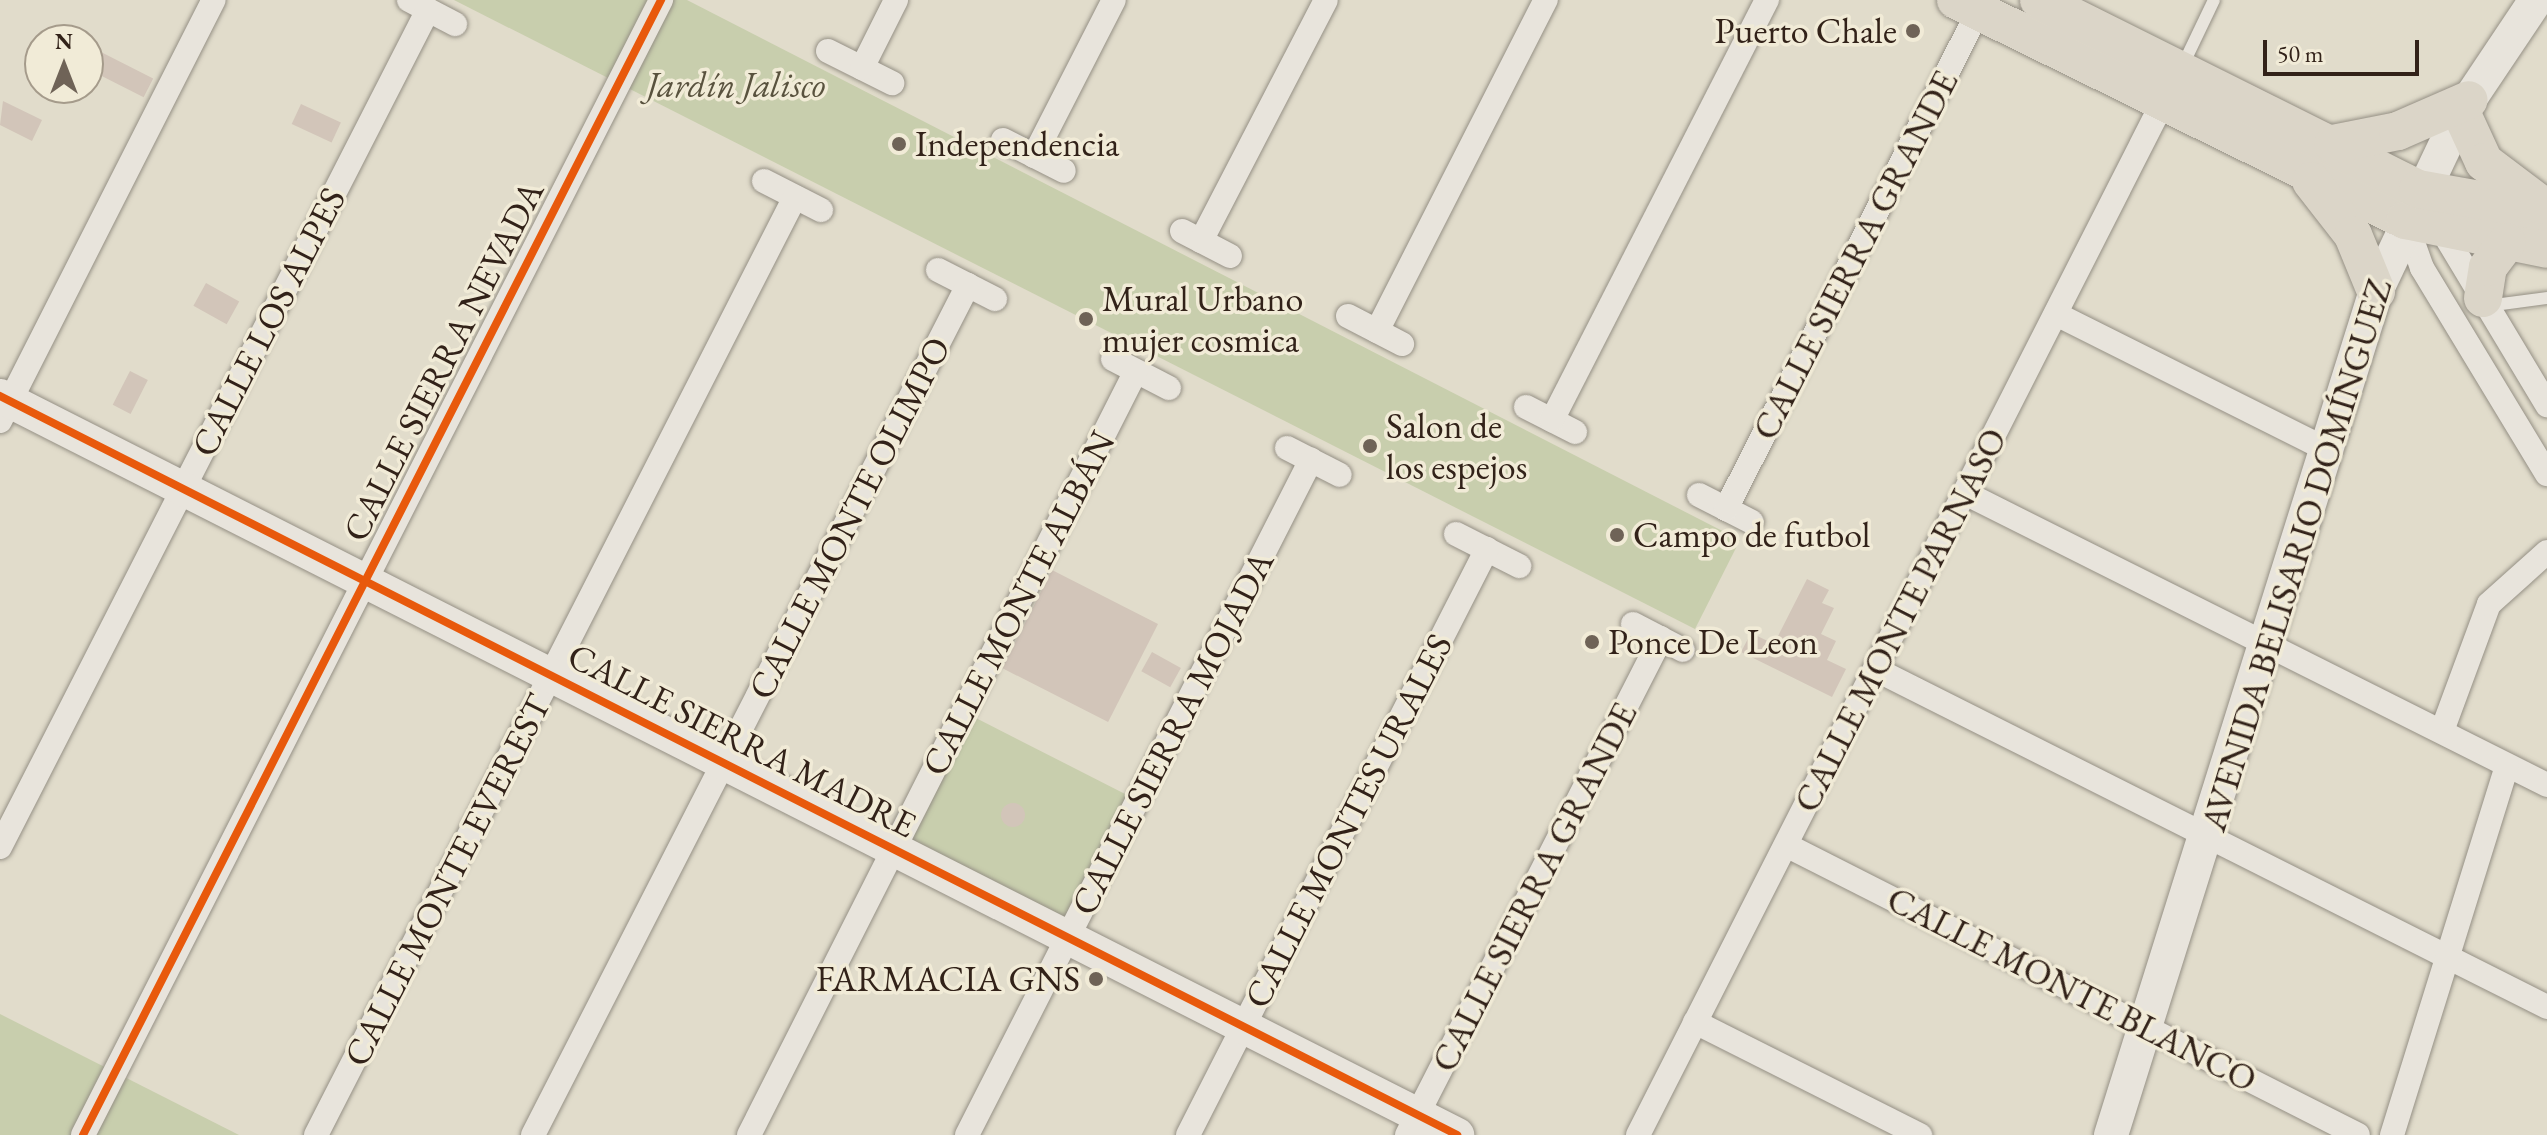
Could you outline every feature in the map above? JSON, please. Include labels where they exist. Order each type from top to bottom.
[{"type":"main road","points":[[1973,4],[2162,104],[2304,172],[2412,204],[2547,210]]},
{"type":"main road","points":[[2063,5],[2181,70],[2333,144],[2441,230],[2547,249]]},
{"type":"main road","points":[[2333,144],[2398,131],[2465,106],[2484,162],[2547,210]]},
{"type":"main road","points":[[2304,172],[2353,235],[2376,291]]},
{"type":"main road","points":[[2485,302],[2488,267],[2507,242]]},
{"type":"street","points":[[3,406],[214,0]]},
{"type":"street","name":"CALLE SIERRA NEVADA","points":[[83,1135],[362,579],[661,0]]},
{"type":"street","points":[[862,68],[896,0]]},
{"type":"street","points":[[1034,156],[1114,0]]},
{"type":"street","points":[[1230,256],[1192,236],[1326,0]]},
{"type":"street","points":[[1377,331],[1546,0]]},
{"type":"street","points":[[1552,420],[1767,0]]},
{"type":"street","name":"CALLE SIERRA GRANDE","points":[[1726,509],[1973,4]]},
{"type":"street","points":[[418,5],[455,24]]},
{"type":"street","name":"CALLE LOS ALPES","points":[[0,847],[183,488],[418,5]]},
{"type":"street","name":"AVENIDA BELISARIO DOMÍNGUEZ","points":[[2111,1135],[2270,643],[2376,291],[2412,204],[2465,106],[2523,9]]},
{"type":"street","points":[[828,51],[892,83]]},
{"type":"street","name":"CALLE MONTE PARNASO","points":[[1638,1135],[2162,104]]},
{"type":"street","points":[[1003,140],[1064,171]]},
{"type":"street","points":[[764,181],[821,210]]},
{"type":"street","name":"CALLE MONTE EVEREST","points":[[316,1135],[795,197]]},
{"type":"street","points":[[2412,204],[2422,268],[2547,474]]},
{"type":"street","points":[[2441,230],[2485,302],[2536,370],[2547,405]]},
{"type":"street","points":[[938,270],[995,299]]},
{"type":"street","name":"CALLE MONTE OLIMPO","points":[[533,1135],[968,285]]},
{"type":"street","points":[[2056,314],[2327,450]]},
{"type":"street","points":[[1348,316],[1402,344]]},
{"type":"street","points":[[1113,359],[1169,388]]},
{"type":"street","name":"CALLE MONTE ALBÁN","points":[[749,1135],[1136,371]]},
{"type":"street","name":"CALLE SIERRA MADRE","points":[[3,406],[183,488],[1243,1026],[1412,1125],[1457,1135]]},
{"type":"street","points":[[1526,407],[1575,432]]},
{"type":"street","points":[[1287,448],[1340,475]]},
{"type":"street","name":"CALLE SIERRA MOJADA","points":[[967,1135],[1311,460]]},
{"type":"street","points":[[1965,493],[2270,643],[2547,785]]},
{"type":"street","points":[[1699,495],[1752,522]]},
{"type":"street","points":[[1456,534],[1519,566]]},
{"type":"street","name":"CALLE MONTES URALES","points":[[1188,1135],[1487,549]]},
{"type":"street","points":[[2442,731],[2489,604],[2547,552]]},
{"type":"street","points":[[1633,624],[1683,650]]},
{"type":"street","name":"CALLE SIERRA GRANDE","points":[[1412,1125],[1661,638]]},
{"type":"street","points":[[1875,669],[2208,833],[2547,1007]]},
{"type":"street","points":[[2392,1135],[2451,958],[2507,765]]},
{"type":"street","name":"CALLE MONTE BLANCO","points":[[1786,845],[2358,1135]]},
{"type":"street","points":[[1695,1022],[1920,1135]]},
{"type":"lane","points":[[2181,70],[2214,0]]},
{"type":"lane","points":[[2485,302],[2547,298]]},
{"type":"green space","name":"Jardín Jalisco","points":[[454,0],[687,0],[1740,540],[1695,629]]},
{"type":"green space","points":[[972,716],[1127,795],[1063,921],[908,842]]},
{"type":"green space","points":[[0,1014],[239,1135],[0,1135]]},
{"type":"building","points":[[104,54],[153,79],[144,97],[104,77]]},
{"type":"building","points":[[3,101],[42,120],[32,141],[0,125]]},
{"type":"building","points":[[301,104],[341,123],[332,143],[292,124]]},
{"type":"building","points":[[206,283],[239,301],[227,324],[193,306]]},
{"type":"building","points":[[130,371],[148,380],[131,414],[113,405]]},
{"type":"building","points":[[1052,570],[1158,624],[1108,722],[1002,668]]},
{"type":"building","points":[[1807,579],[1829,590],[1822,603],[1834,608],[1821,634],[1836,641],[1827,660],[1846,669],[1832,697],[1741,652],[1751,633],[1774,644]]},
{"type":"building","points":[[1152,652],[1181,668],[1170,687],[1141,671]]},
{"type":"building","points":[[1013,803],[1021,807],[1025,815],[1021,823],[1013,827],[1005,823],[1001,815],[1005,807]]},
{"type":"cycle path","points":[[83,1135],[661,0]]},
{"type":"cycle path","points":[[0,396],[1457,1135]]},
{"type":"place","name":"Puerto Chale","points":[[1913,31]]},
{"type":"place","name":"Independencia","points":[[899,144]]},
{"type":"place","name":"Mural Urbano mujer cosmica","points":[[1086,319]]},
{"type":"place","name":"Salon de los espejos","points":[[1370,446]]},
{"type":"place","name":"Campo de futbol","points":[[1617,535]]},
{"type":"place","name":"Ponce De Leon","points":[[1592,642]]},
{"type":"place","name":"FARMACIA GNS","points":[[1096,979]]}]
